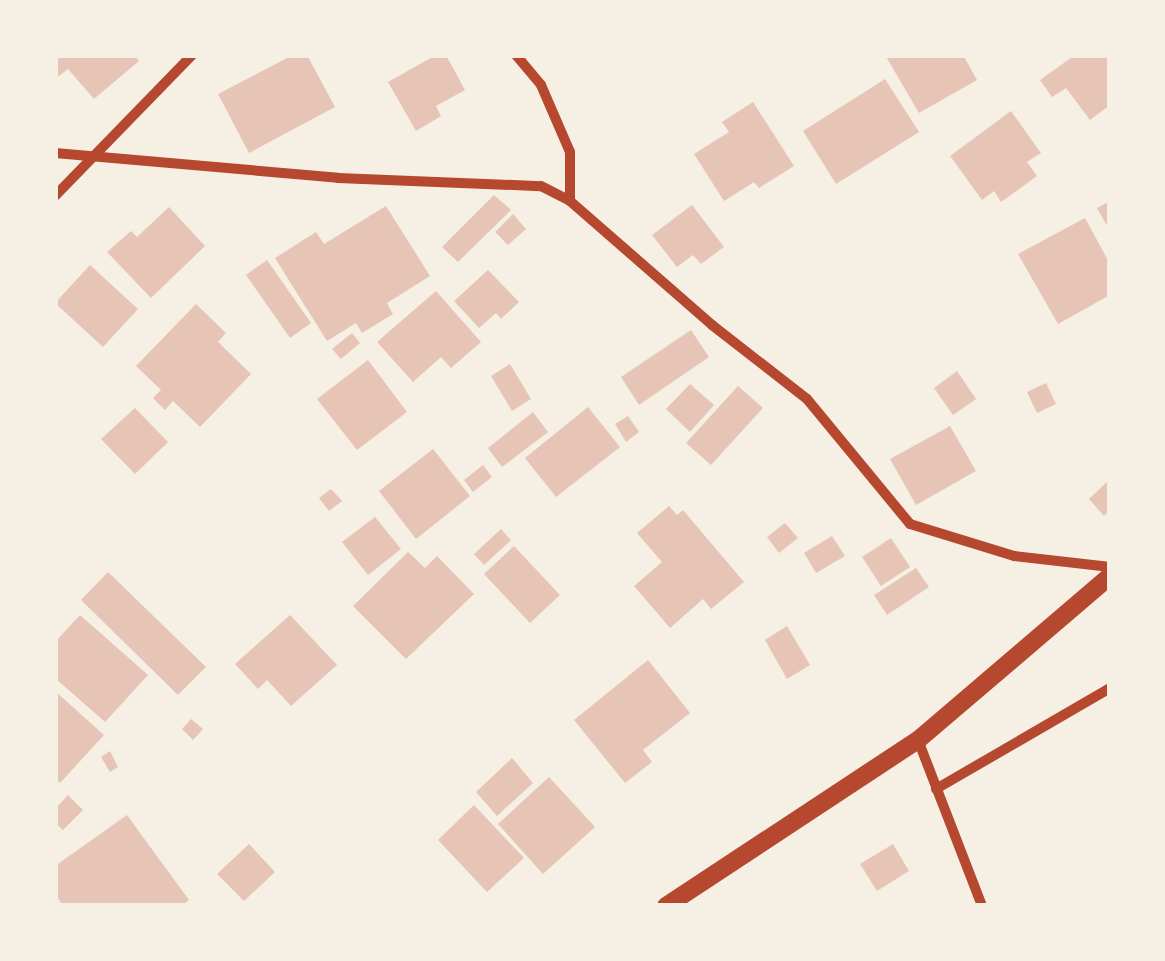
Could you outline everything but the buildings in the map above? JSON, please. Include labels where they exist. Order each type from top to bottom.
[{"type":"street","points":[[55,196],[192,55]]},
{"type":"street","points":[[516,55],[540,85],[570,152],[570,201]]},
{"type":"street","points":[[55,153],[338,178],[542,186],[570,201],[712,324],[807,399],[910,524],[1014,556],[1110,567]]},
{"type":"street","points":[[666,906],[918,740],[1110,576]]},
{"type":"street","points":[[936,789],[1110,688]]},
{"type":"street","points":[[918,740],[982,906]]}]
